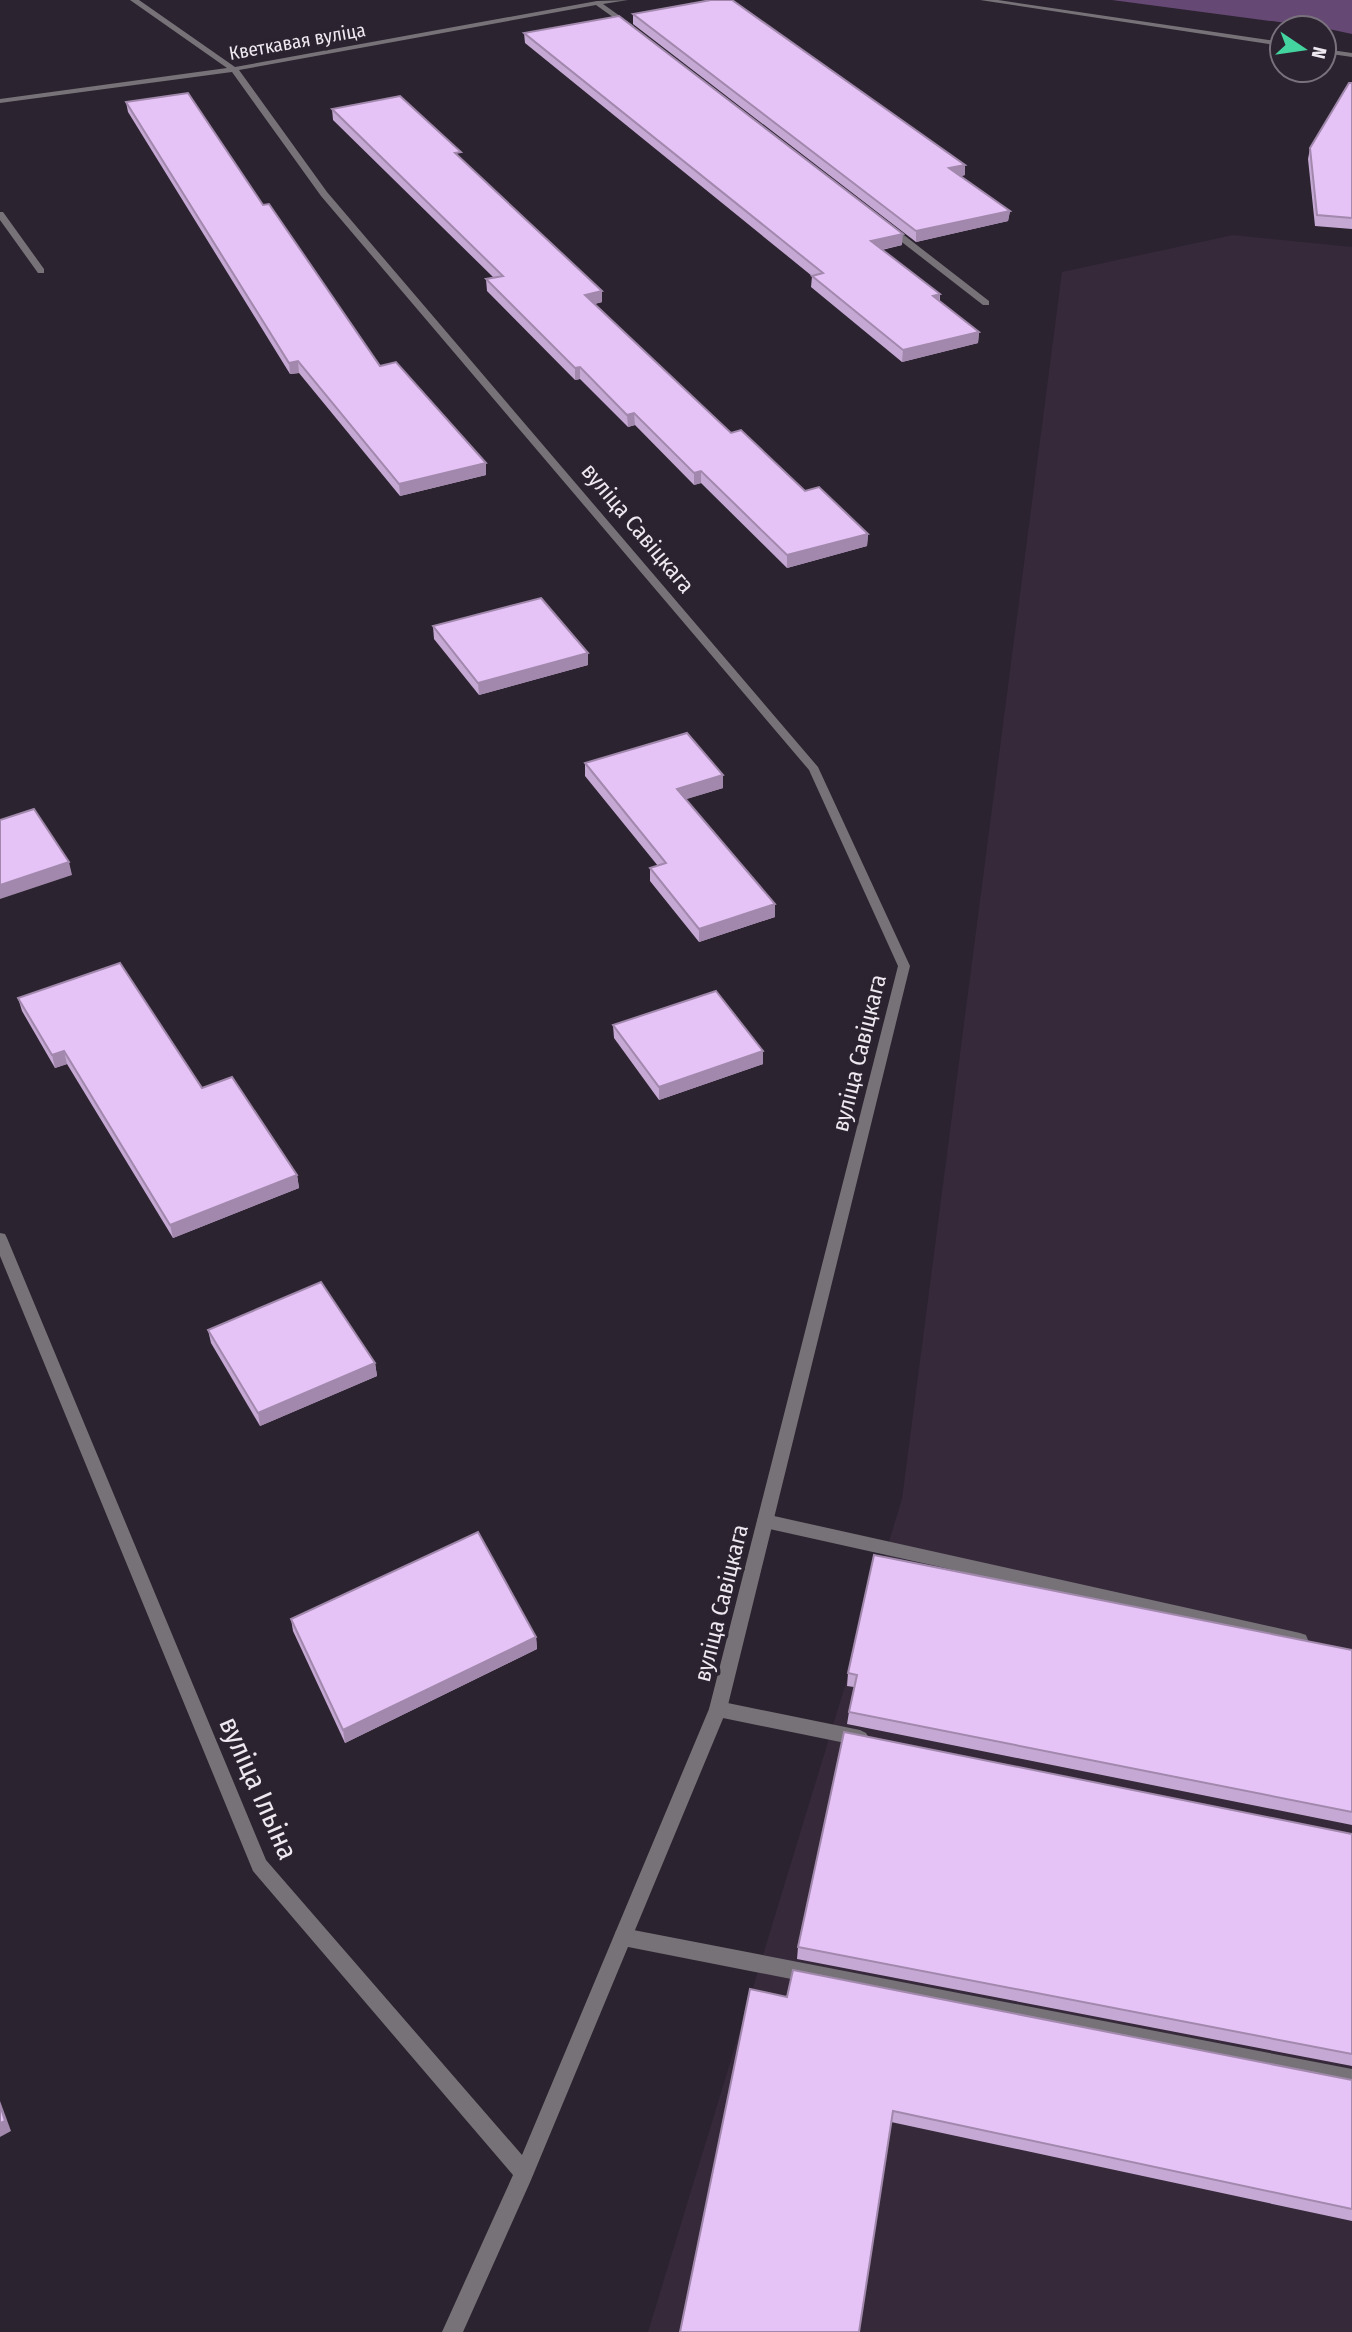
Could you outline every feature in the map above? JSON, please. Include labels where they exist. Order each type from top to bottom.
[{"type":"street","name":"вуліца Савіцкага","points":[[134,0],[234,69],[324,194],[814,769],[904,966],[718,1709],[524,2174]]},
{"type":"street","name":"Кветкавая вуліца","points":[[0,101],[234,69],[624,0]]},
{"type":"street","points":[[984,0],[1268,42]]},
{"type":"street","points":[[597,3],[641,36]]},
{"type":"street","points":[[0,214],[41,271]]},
{"type":"street","points":[[878,220],[986,303]]},
{"type":"street","name":"вуліца Ільіна","points":[[0,1238],[259,1865],[524,2174]]},
{"type":"street","points":[[765,1521],[1311,1643]]},
{"type":"street","points":[[718,1709],[880,1742]]},
{"type":"street","points":[[623,1937],[1352,2079]]},
{"type":"street","points":[[452,2332],[524,2174]]},
{"type":"shaded area","points":[[1112,0],[1352,0],[1352,34],[1338,31],[1338,14],[1268,14],[1268,21]]},
{"type":"shaded area","points":[[1233,235],[1352,247],[1352,2332],[648,2332],[902,1499],[1062,272]]},
{"type":"building","points":[[711,0],[732,0],[965,165],[949,168],[1010,211],[916,231],[633,14]]},
{"type":"building","points":[[619,16],[903,234],[871,241],[940,294],[933,296],[979,332],[903,350],[812,276],[823,273],[524,33]]},
{"type":"building","points":[[1349,83],[1352,83],[1352,218],[1317,215],[1310,148]]},
{"type":"building","points":[[188,93],[263,205],[269,204],[380,366],[396,362],[486,463],[399,484],[298,361],[289,363],[126,102]]},
{"type":"building","points":[[400,96],[461,152],[455,153],[602,291],[585,295],[731,433],[741,430],[805,491],[819,487],[868,534],[787,555],[701,471],[694,473],[634,413],[627,415],[580,367],[575,368],[486,279],[503,276],[332,109]]},
{"type":"building","points":[[541,598],[588,653],[478,683],[433,626]]},
{"type":"building","points":[[687,733],[723,775],[677,789],[775,904],[699,929],[650,868],[666,863],[585,763]]},
{"type":"building","points":[[34,809],[69,862],[0,885],[0,820]]},
{"type":"building","points":[[120,963],[202,1088],[232,1077],[297,1175],[170,1225],[64,1051],[52,1055],[18,998]]},
{"type":"building","points":[[716,991],[763,1051],[659,1087],[613,1025]]},
{"type":"building","points":[[321,1282],[375,1363],[258,1413],[208,1330]]},
{"type":"building","points":[[478,1532],[536,1637],[343,1730],[291,1619]]},
{"type":"building","points":[[874,1555],[1352,1650],[1352,1812],[849,1712],[857,1675],[848,1673]]},
{"type":"building","points":[[844,1732],[1352,1834],[1352,2054],[798,1947]]},
{"type":"building","points":[[793,1970],[1352,2080],[1352,2209],[893,2111],[859,2332],[680,2332],[750,1989],[787,1997]]},
{"type":"building","points":[[0,2105],[5,2121],[0,2123]]}]
